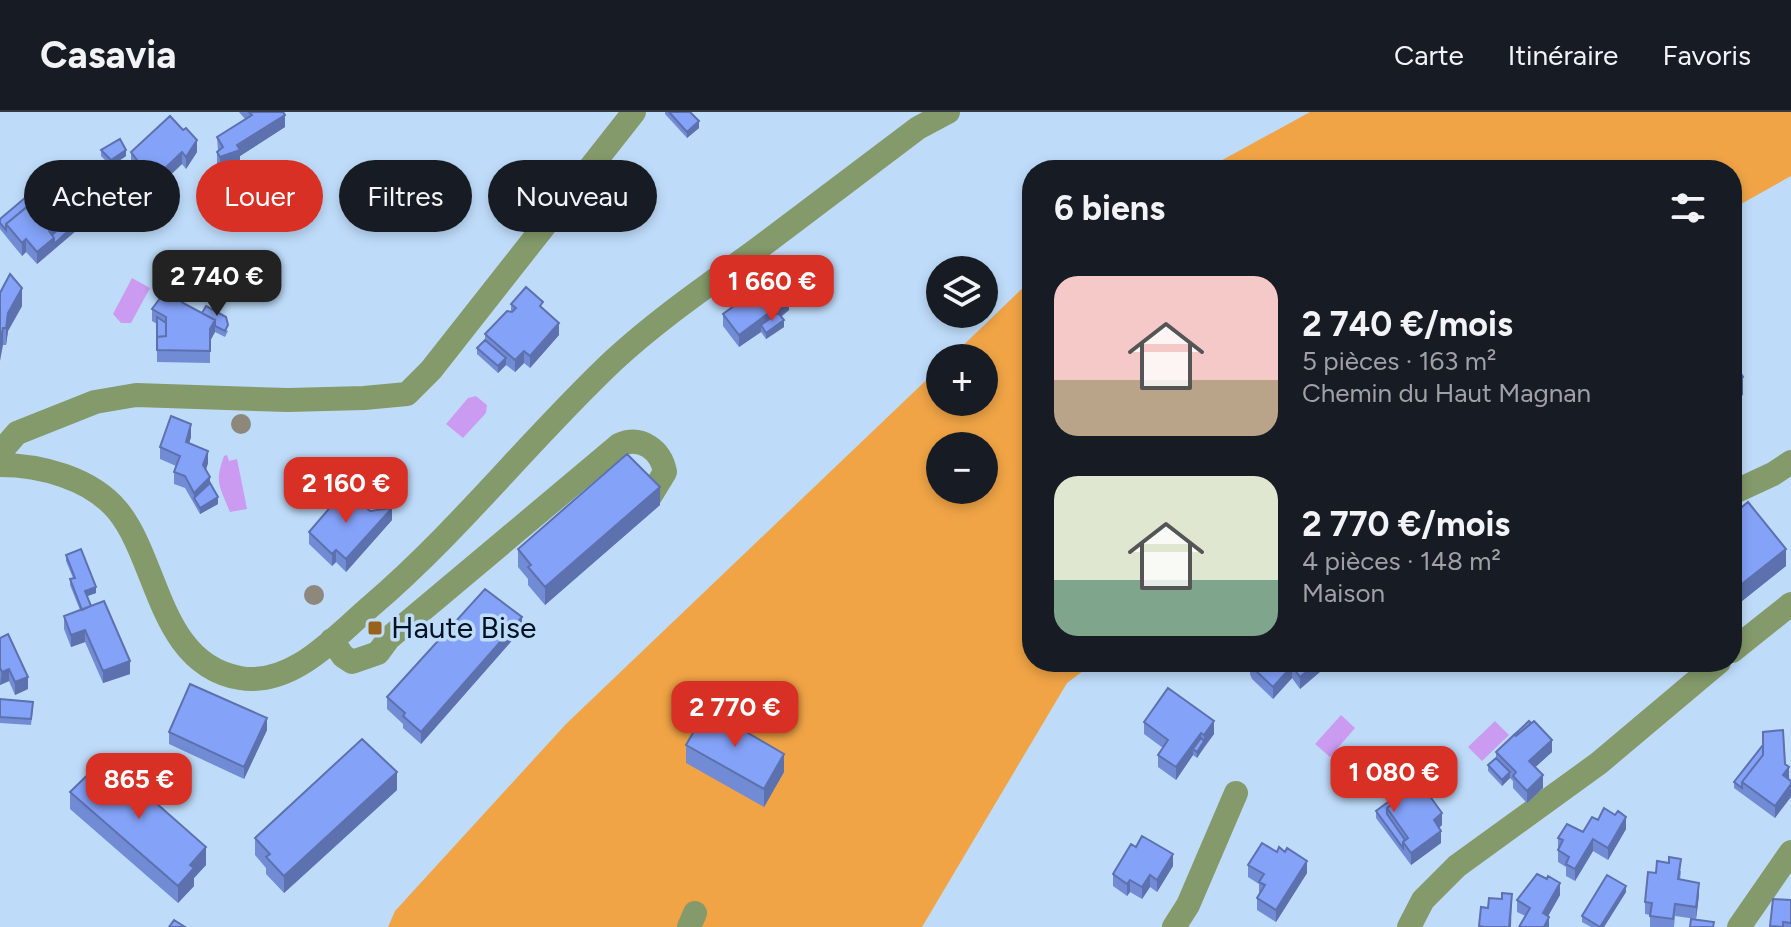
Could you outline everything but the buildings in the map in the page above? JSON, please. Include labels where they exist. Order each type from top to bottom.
[{"type":"street","points":[[634,112],[431,370],[407,394],[288,400],[136,395],[95,402],[17,433],[4,448],[1,465],[26,467],[74,479],[118,511],[177,635],[195,657],[216,670],[241,678],[281,673],[302,664],[403,579],[568,405],[617,358],[682,304],[918,128],[948,112]]},
{"type":"street","points":[[332,640],[343,656],[352,662],[378,653],[389,638],[619,445],[630,440],[654,448],[663,459],[665,472],[651,495]]},
{"type":"street","points":[[1742,488],[1791,462]]},
{"type":"street","points":[[1742,643],[1791,604]]},
{"type":"street","points":[[1409,927],[1423,900],[1457,866],[1599,763],[1707,672]]},
{"type":"street","points":[[1174,927],[1188,905],[1236,793]]},
{"type":"street","points":[[1739,927],[1791,852]]},
{"type":"shaded area","points":[[1310,112],[1791,112],[1791,176],[1742,203],[1742,160],[1222,160]]},
{"type":"shaded area","points":[[132,278],[150,288],[131,323],[121,323],[113,314]]},
{"type":"shaded area","points":[[1022,289],[1022,672],[1082,672],[1067,683],[922,927],[388,927],[395,911],[566,724],[926,380],[926,416],[998,416],[998,344],[965,344],[981,328],[998,328],[998,312]]},
{"type":"shaded area","points":[[476,396],[487,405],[486,413],[463,438],[446,424],[468,398]]},
{"type":"shaded area","points":[[227,455],[229,461],[237,459],[247,509],[230,512],[221,490],[219,473]]},
{"type":"shaded area","points":[[1341,715],[1355,728],[1330,757],[1315,744]]},
{"type":"shaded area","points":[[1495,721],[1509,735],[1482,761],[1468,747]]},
{"type":"place","name":"Haute Bise","points":[[375,628]]}]
